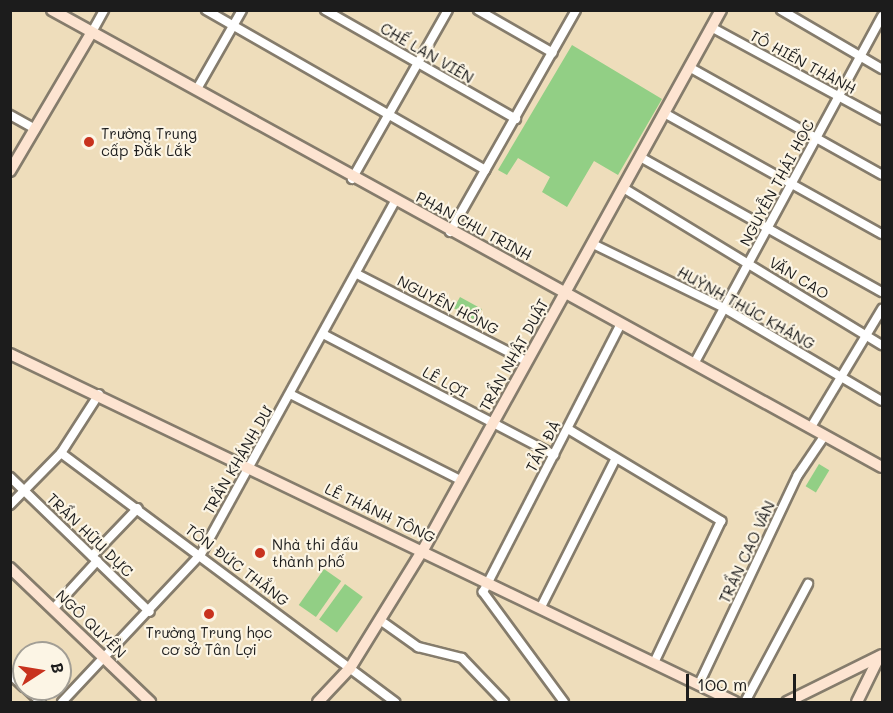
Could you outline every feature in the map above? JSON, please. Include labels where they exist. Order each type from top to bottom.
[{"type":"main road","name":"TRẦN NHẬT DUẬT","points":[[318,702],[350,668],[423,550],[526,361],[625,189],[721,10]]},
{"type":"main road","name":"PHAN CHU TRINH","points":[[53,11],[197,89],[352,179],[695,362],[882,467]]},
{"type":"main road","points":[[12,164],[92,32]]},
{"type":"main road","name":"LÊ THÁNH TÔNG","points":[[10,354],[99,394],[488,580],[735,702]]},
{"type":"main road","name":"NGÔ QUYỀN","points":[[10,568],[107,658],[144,700]]},
{"type":"main road","points":[[787,702],[881,656]]},
{"type":"main road","points":[[857,702],[881,656]]},
{"type":"street","points":[[92,32],[104,10]]},
{"type":"street","points":[[206,10],[485,170]]},
{"type":"street","points":[[197,89],[242,10]]},
{"type":"street","name":"CHẾ LAN VIÊN","points":[[325,10],[516,119]]},
{"type":"street","points":[[352,179],[448,10]]},
{"type":"street","points":[[478,10],[553,53]]},
{"type":"street","points":[[450,231],[516,119],[576,10]]},
{"type":"street","points":[[781,10],[882,69]]},
{"type":"street","points":[[878,10],[882,14]]},
{"type":"street","name":"NGUYỄN THÁI HỌC","points":[[695,362],[817,139],[882,14]]},
{"type":"street","name":"TÔ HIẾN THÀNH","points":[[711,27],[882,120]]},
{"type":"street","points":[[689,68],[882,175]]},
{"type":"street","points":[[666,114],[882,234]]},
{"type":"street","points":[[10,115],[35,129]]},
{"type":"street","points":[[642,158],[882,292]]},
{"type":"street","name":"VĂN CAO","points":[[625,189],[868,334],[882,345]]},
{"type":"street","name":"TRẦN KHÁNH DƯ","points":[[62,702],[107,658],[201,554],[247,466],[292,395],[395,201]]},
{"type":"street","name":"HUỲNH THÚC KHÁNG","points":[[593,244],[724,308],[882,401]]},
{"type":"street","name":"NGUYÊN HỒNG","points":[[357,274],[526,361]]},
{"type":"street","points":[[811,427],[882,309]]},
{"type":"street","name":"TẢN ĐÀ","points":[[488,580],[621,323]]},
{"type":"street","name":"LÊ LỢI","points":[[323,333],[554,455]]},
{"type":"street","points":[[10,505],[61,453],[99,394]]},
{"type":"street","points":[[292,395],[460,480]]},
{"type":"street","points":[[568,429],[615,460],[721,521],[654,663]]},
{"type":"street","name":"TRẦN CAO VÂN","points":[[699,684],[798,475],[825,435]]},
{"type":"street","name":"TÔN ĐỨC THẮNG","points":[[61,453],[201,554],[395,702]]},
{"type":"street","points":[[541,607],[615,460]]},
{"type":"street","name":"TRẦN HỮU DỰC","points":[[10,477],[150,612]]},
{"type":"street","points":[[54,608],[138,508]]},
{"type":"street","points":[[488,580],[483,592],[490,608],[564,702]]},
{"type":"street","points":[[745,702],[808,584]]},
{"type":"street","points":[[380,620],[418,647],[462,658],[504,702]]},
{"type":"green space","points":[[572,45],[662,99],[618,175],[594,161],[567,207],[542,192],[550,177],[518,158],[507,175],[498,170]]},
{"type":"green space","points":[[460,297],[482,309],[476,320],[454,308]]},
{"type":"green space","points":[[819,464],[829,470],[816,492],[806,486]]},
{"type":"green space","points":[[324,569],[341,581],[316,617],[299,605]]},
{"type":"green space","points":[[345,584],[363,597],[337,633],[319,620]]},
{"type":"place","name":"Trường Trung cấp Đắk Lắk","points":[[89,142]]},
{"type":"place","name":"Nhà thi đấu thành phố","points":[[260,553]]},
{"type":"place","name":"Trường Trung học cơ sở Tân Lợi","points":[[209,614]]}]
